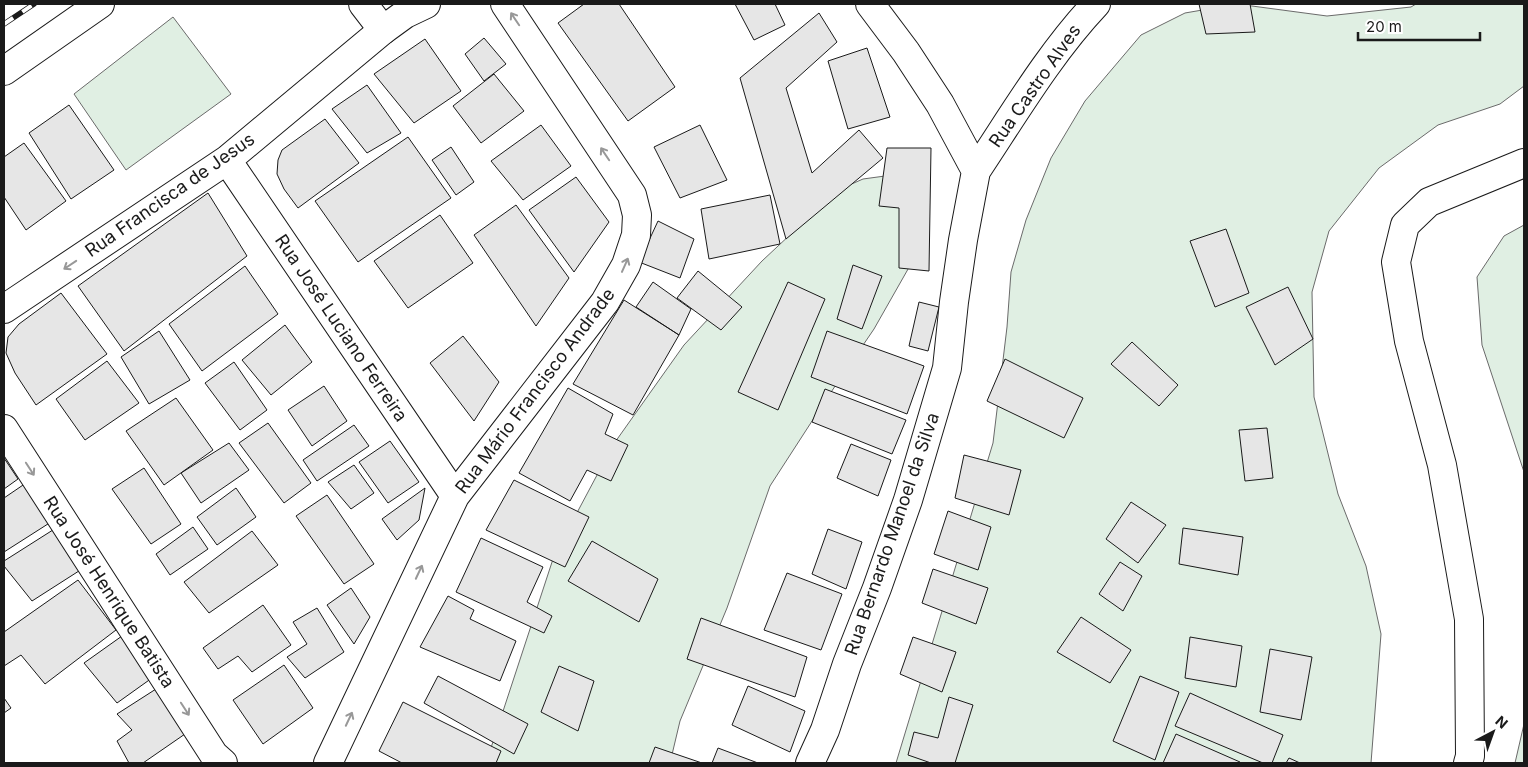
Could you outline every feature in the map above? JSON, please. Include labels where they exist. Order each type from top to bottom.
[{"type":"street","points":[[4,71],[100,4]]},
{"type":"street","points":[[363,4],[383,30]]},
{"type":"street","name":"Rua Francisca de Jesus","points":[[4,309],[226,160],[383,30],[405,14],[426,4]]},
{"type":"street","name":"Rua Mário Francisco Andrade","points":[[328,763],[455,496],[605,302],[626,265],[636,235],[637,215],[632,195],[505,4]]},
{"type":"street","points":[[870,4],[906,52],[940,104],[976,171]]},
{"type":"street","name":"Rua Castro Alves","points":[[976,171],[1053,57],[1079,22],[1096,4]]},
{"type":"street","name":"Rua José Luciano Ferreira","points":[[226,160],[455,496]]},
{"type":"street","points":[[1468,763],[1470,756],[1469,619],[1442,465],[1409,341],[1396,262],[1405,225],[1429,202],[1524,163]]},
{"type":"street","name":"Rua Bernardo Manoel da Silva","points":[[810,763],[825,730],[847,664],[877,588],[908,500],[947,368],[963,240],[976,171]]},
{"type":"street","name":"Rua José Henrique Batista","points":[[4,429],[217,761]]},
{"type":"green space","points":[[1237,4],[1327,16],[1411,7],[1416,4],[1524,4],[1524,86],[1500,104],[1438,125],[1379,168],[1329,231],[1312,292],[1314,397],[1338,494],[1366,566],[1381,634],[1371,763],[896,763],[993,443],[1007,327],[1011,272],[1026,220],[1051,158],[1085,101],[1141,35],[1185,13]]},
{"type":"green space","points":[[173,17],[231,94],[126,170],[74,94]]},
{"type":"green space","points":[[885,176],[920,248],[874,329],[770,486],[727,608],[680,721],[670,763],[486,763],[554,556],[613,445],[684,345],[762,261],[838,190],[863,179]]},
{"type":"green space","points":[[1524,225],[1524,472],[1482,345],[1477,277],[1504,236]]},
{"type":"green space","points":[[1524,724],[1524,763],[1515,763]]},
{"type":"building","points":[[584,4],[619,4],[675,87],[628,121],[558,23]]},
{"type":"building","points":[[735,4],[775,4],[785,25],[754,40]]},
{"type":"building","points":[[1199,4],[1250,4],[1255,32],[1206,34]]},
{"type":"building","points":[[819,13],[837,42],[786,88],[812,173],[859,130],[883,158],[786,239],[740,78]]},
{"type":"building","points":[[484,38],[506,64],[484,81],[465,54]]},
{"type":"building","points":[[425,39],[461,91],[414,123],[374,74]]},
{"type":"building","points":[[867,48],[890,117],[848,129],[828,61]]},
{"type":"building","points":[[494,74],[524,111],[481,143],[453,106]]},
{"type":"building","points":[[367,85],[401,133],[367,153],[332,109]]},
{"type":"building","points":[[69,105],[114,170],[71,199],[29,133]]},
{"type":"building","points":[[325,119],[359,163],[298,208],[284,189],[277,174],[278,160],[282,150]]},
{"type":"building","points":[[541,125],[571,166],[523,200],[491,161]]},
{"type":"building","points":[[700,125],[727,180],[680,198],[654,147]]},
{"type":"building","points":[[408,137],[451,198],[358,262],[315,201]]},
{"type":"building","points":[[24,143],[66,201],[26,230],[4,197],[4,157]]},
{"type":"building","points":[[451,147],[474,182],[456,195],[432,160]]},
{"type":"building","points":[[887,148],[931,148],[929,271],[899,268],[899,208],[879,206]]},
{"type":"building","points":[[576,177],[609,222],[574,272],[529,210]]},
{"type":"building","points":[[208,193],[247,256],[124,351],[78,286]]},
{"type":"building","points":[[770,195],[780,244],[709,259],[701,209]]},
{"type":"building","points":[[516,205],[569,278],[536,326],[474,235]]},
{"type":"building","points":[[440,215],[473,263],[408,308],[374,261]]},
{"type":"building","points":[[658,221],[694,239],[680,278],[639,262]]},
{"type":"building","points":[[1226,229],[1249,293],[1215,307],[1190,241]]},
{"type":"building","points":[[853,265],[882,276],[862,329],[837,319]]},
{"type":"building","points":[[245,266],[278,314],[202,371],[169,324]]},
{"type":"building","points":[[698,271],[742,307],[721,330],[677,298]]},
{"type":"building","points":[[653,282],[691,309],[679,335],[636,307]]},
{"type":"building","points":[[788,282],[825,299],[778,410],[738,392]]},
{"type":"building","points":[[1288,287],[1313,339],[1275,365],[1246,307]]},
{"type":"building","points":[[61,293],[107,354],[36,405],[15,373],[6,353],[8,337],[19,324]]},
{"type":"building","points":[[624,300],[679,335],[633,415],[573,384]]},
{"type":"building","points":[[919,302],[939,307],[928,351],[909,346]]},
{"type":"building","points":[[285,325],[312,362],[271,395],[242,360]]},
{"type":"building","points":[[159,331],[190,380],[149,404],[121,357]]},
{"type":"building","points":[[827,331],[924,366],[907,414],[811,377]]},
{"type":"building","points":[[463,336],[499,382],[474,421],[430,363]]},
{"type":"building","points":[[1132,342],[1178,385],[1159,406],[1111,364]]},
{"type":"building","points":[[1005,359],[1083,398],[1064,438],[987,401]]},
{"type":"building","points":[[107,361],[139,403],[85,440],[56,399]]},
{"type":"building","points":[[234,362],[267,410],[240,430],[205,383]]},
{"type":"building","points":[[324,386],[347,421],[312,446],[288,410]]},
{"type":"building","points":[[568,388],[613,414],[605,434],[628,445],[611,481],[587,470],[570,501],[519,473]]},
{"type":"building","points":[[825,389],[906,420],[892,454],[812,422]]},
{"type":"building","points":[[176,398],[213,450],[164,485],[126,431]]},
{"type":"building","points":[[268,423],[311,483],[284,503],[239,443]]},
{"type":"building","points":[[354,425],[369,446],[317,481],[303,460]]},
{"type":"building","points":[[1267,428],[1273,478],[1245,481],[1239,430]]},
{"type":"building","points":[[390,441],[419,482],[388,503],[359,462]]},
{"type":"building","points":[[229,443],[249,470],[201,503],[181,473]]},
{"type":"building","points":[[851,444],[891,460],[878,496],[837,478]]},
{"type":"building","points":[[964,455],[1021,470],[1009,515],[955,498]]},
{"type":"building","points":[[4,458],[18,479],[4,489]]},
{"type":"building","points":[[354,465],[374,493],[351,509],[328,482]]},
{"type":"building","points":[[144,468],[181,524],[151,544],[112,489]]},
{"type":"building","points":[[514,480],[589,517],[565,567],[486,530]]},
{"type":"building","points":[[26,483],[51,522],[4,552],[4,498]]},
{"type":"building","points":[[236,488],[256,517],[217,545],[197,517]]},
{"type":"building","points":[[425,488],[419,520],[397,540],[382,519]]},
{"type":"building","points":[[327,495],[374,564],[344,584],[296,516]]},
{"type":"building","points":[[1131,502],[1166,525],[1138,563],[1106,539]]},
{"type":"building","points":[[948,511],[991,527],[978,570],[934,554]]},
{"type":"building","points":[[193,527],[208,549],[170,575],[156,554]]},
{"type":"building","points":[[56,528],[82,569],[32,601],[4,566],[4,561]]},
{"type":"building","points":[[1183,528],[1243,537],[1238,575],[1179,564]]},
{"type":"building","points":[[828,529],[862,542],[846,589],[812,574]]},
{"type":"building","points":[[252,531],[278,565],[209,613],[184,582]]},
{"type":"building","points":[[481,538],[543,567],[527,602],[552,616],[544,633],[456,592]]},
{"type":"building","points":[[592,541],[658,579],[639,622],[568,581]]},
{"type":"building","points":[[1120,562],[1142,576],[1123,611],[1099,594]]},
{"type":"building","points":[[933,569],[988,588],[976,624],[922,603]]},
{"type":"building","points":[[787,573],[842,594],[821,650],[764,630]]},
{"type":"building","points":[[78,580],[116,630],[45,684],[21,655],[4,666],[4,632]]},
{"type":"building","points":[[351,588],[370,617],[354,644],[327,605]]},
{"type":"building","points":[[448,596],[474,610],[470,619],[516,641],[500,681],[420,647]]},
{"type":"building","points":[[263,605],[291,645],[252,672],[238,656],[218,669],[203,648]]},
{"type":"building","points":[[317,608],[344,652],[305,678],[287,657],[307,644],[293,622]]},
{"type":"building","points":[[1081,617],[1131,650],[1110,683],[1057,652]]},
{"type":"building","points":[[701,618],[807,657],[795,697],[687,659]]},
{"type":"building","points":[[122,636],[152,678],[117,703],[84,663]]},
{"type":"building","points":[[913,637],[956,652],[942,692],[900,674]]},
{"type":"building","points":[[1190,637],[1242,646],[1236,687],[1185,678]]},
{"type":"building","points":[[1270,649],[1312,657],[1301,720],[1260,712]]},
{"type":"building","points":[[284,665],[313,708],[263,744],[233,700]]},
{"type":"building","points":[[559,666],[594,681],[578,731],[541,712]]},
{"type":"building","points":[[438,676],[528,724],[514,754],[424,703]]},
{"type":"building","points":[[1140,676],[1179,692],[1155,760],[1113,741]]},
{"type":"building","points":[[748,686],[805,711],[790,752],[732,725]]},
{"type":"building","points":[[156,689],[185,734],[143,763],[129,763],[117,741],[132,730],[117,714]]},
{"type":"building","points":[[1190,693],[1283,735],[1272,763],[1263,763],[1175,726]]},
{"type":"building","points":[[949,697],[973,705],[955,763],[931,763],[908,755],[914,732],[938,738]]},
{"type":"building","points":[[4,698],[11,708],[4,713]]},
{"type":"building","points":[[403,702],[501,751],[496,763],[402,763],[379,751]]},
{"type":"building","points":[[1176,734],[1240,762],[1240,763],[1163,763]]},
{"type":"building","points":[[655,747],[702,763],[649,763]]},
{"type":"building","points":[[718,748],[758,763],[712,763]]},
{"type":"building","points":[[1289,758],[1300,763],[1286,763]]},
{"type":"railway","points":[[4,24],[34,4]]}]
